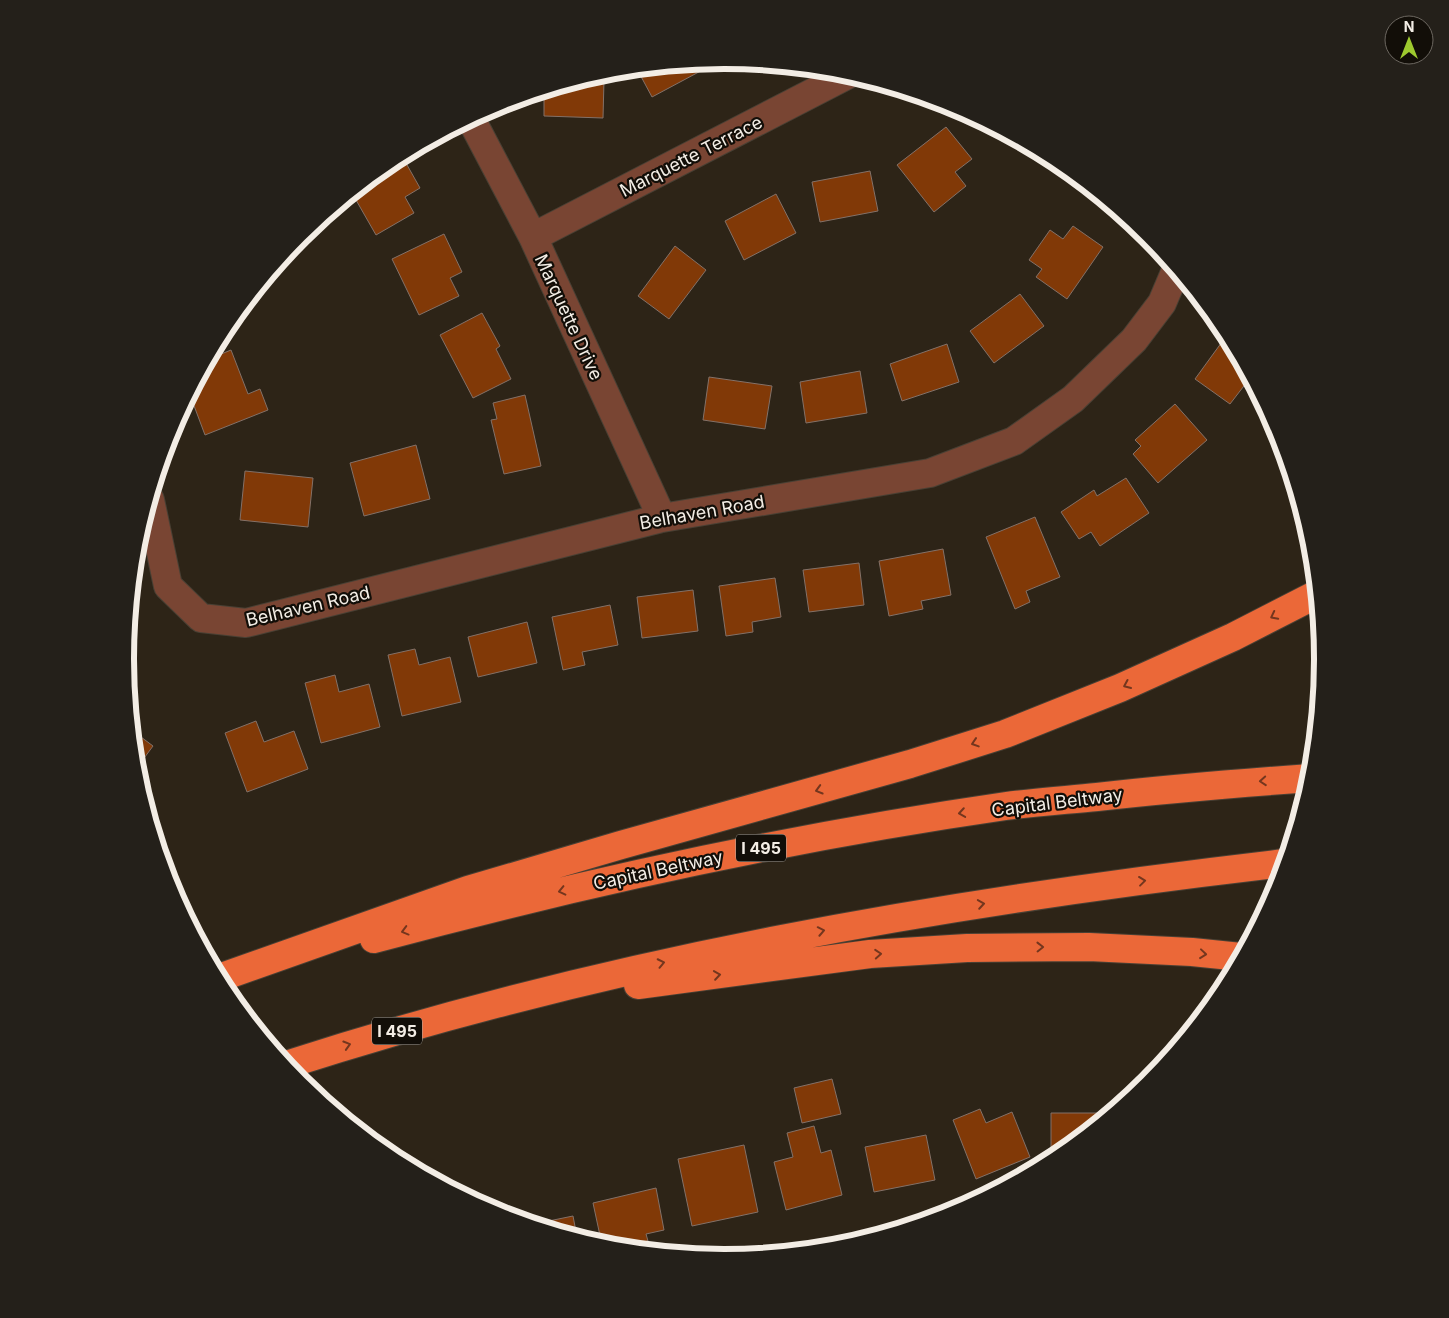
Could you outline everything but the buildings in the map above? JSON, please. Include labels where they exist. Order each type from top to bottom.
[{"type":"highway","points":[[227,975],[468,890],[620,844],[910,764],[1005,734],[1120,688],[1233,637],[1311,597]]},
{"type":"highway","name":"Capital Beltway","points":[[230,981],[315,955],[478,911],[634,874],[808,838],[1008,806],[1213,784],[1302,779]]},
{"type":"highway","name":"I 495","points":[[294,1062],[350,1044],[495,1004],[648,966],[822,930],[1024,897],[1278,864]]},
{"type":"highway","points":[[495,1004],[870,954],[967,948],[1089,947],[1192,952],[1235,956]]},
{"type":"street","name":"Marquette Terrace","points":[[533,237],[838,80]]},
{"type":"street","name":"Marquette Drive","points":[[473,125],[533,237],[662,518]]},
{"type":"street","name":"Belhaven Road","points":[[153,513],[168,586],[202,618],[246,623],[662,518],[930,473],[1014,441],[1073,399],[1134,340],[1162,303],[1173,276]]}]
